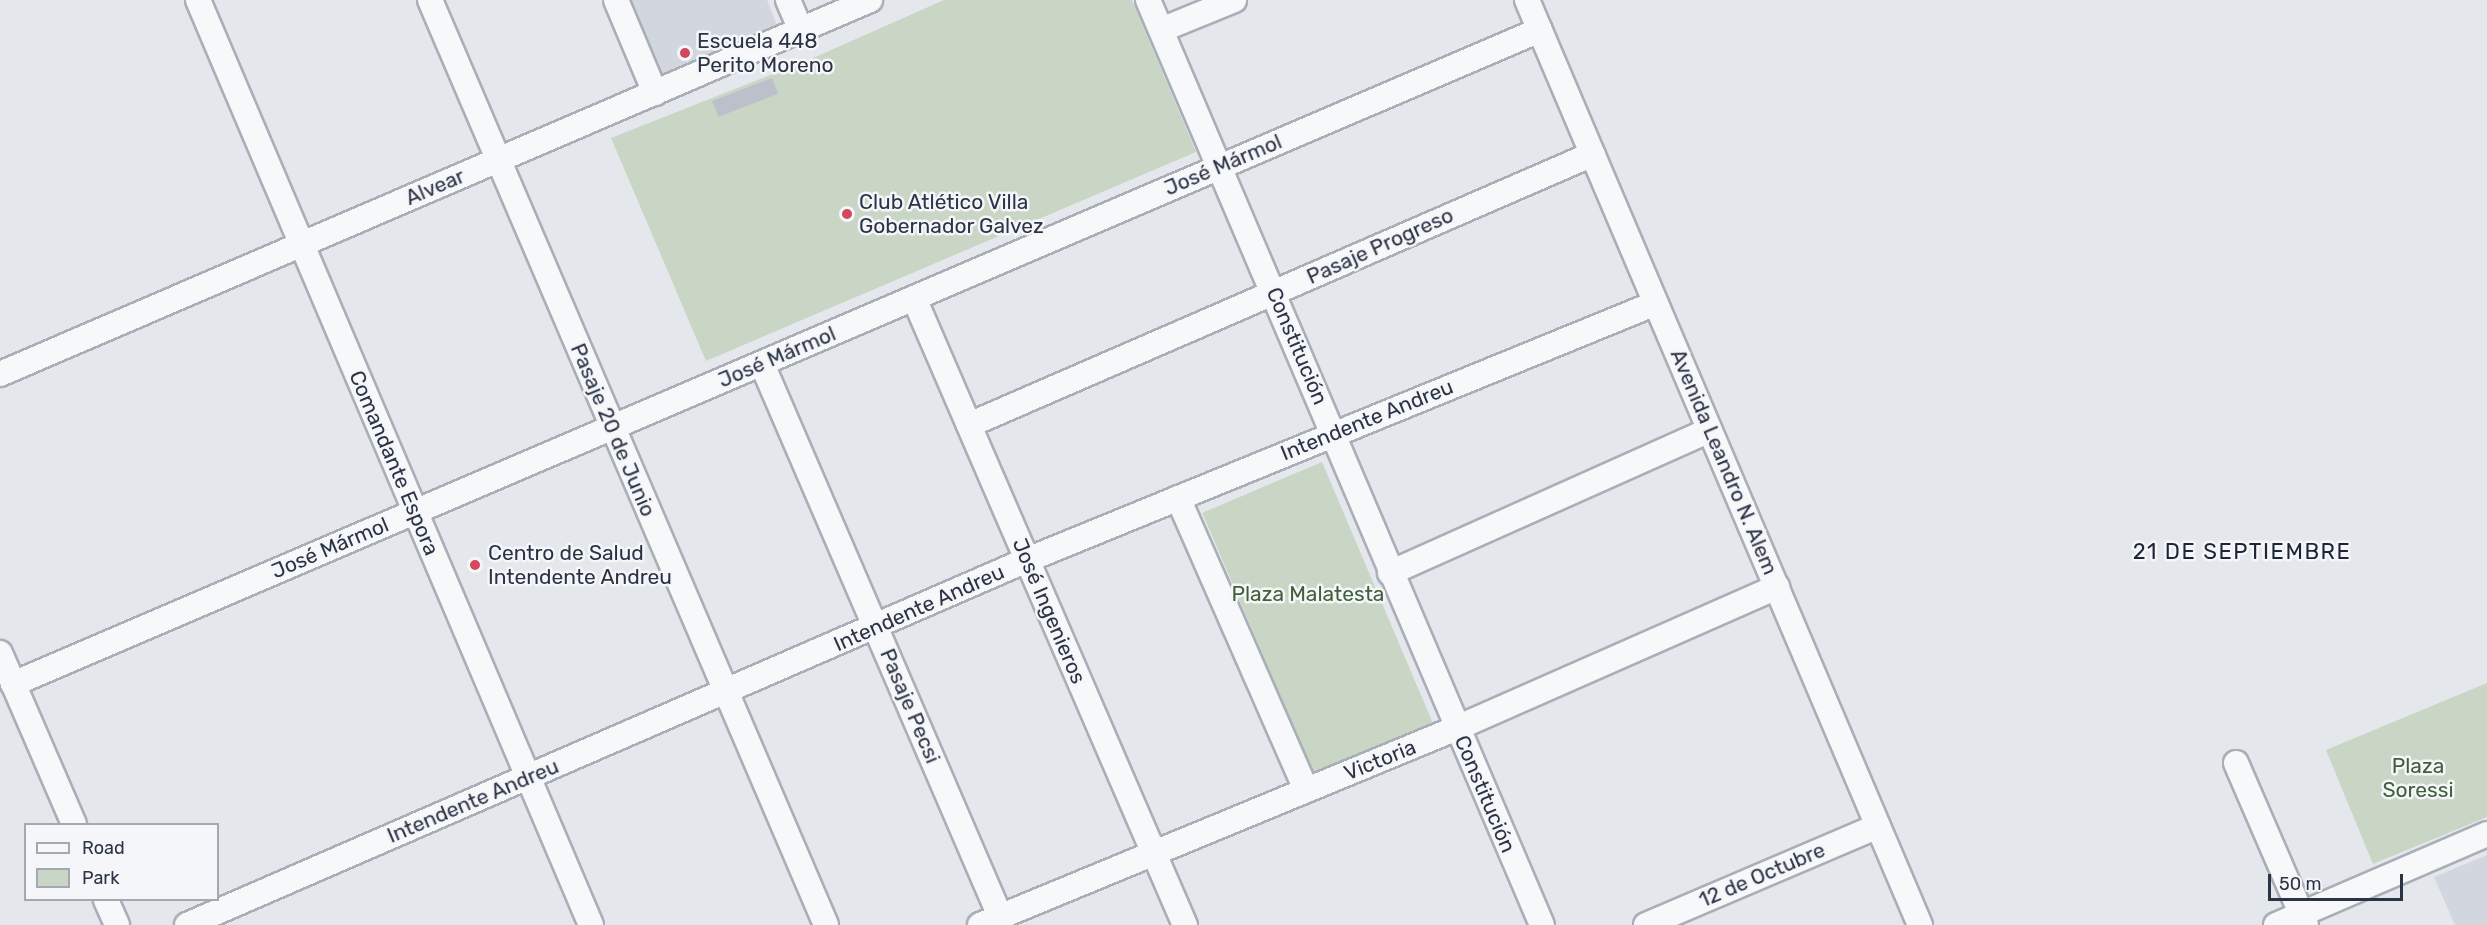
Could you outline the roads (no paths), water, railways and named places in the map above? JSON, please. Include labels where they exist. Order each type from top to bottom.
[{"type":"street","name":"Comandante Espora","points":[[198,0],[591,925]]},
{"type":"street","name":"Pasaje 20 de Junio","points":[[430,0],[826,925]]},
{"type":"street","points":[[616,0],[655,93]]},
{"type":"street","points":[[788,0],[801,30]]},
{"type":"street","name":"Alvear","points":[[0,374],[870,0]]},
{"type":"street","name":"Constitución","points":[[1148,0],[1334,432],[1390,573],[1542,925]]},
{"type":"street","points":[[1161,30],[1234,0]]},
{"type":"street","name":"Avenida Leandro N. Alem","points":[[1527,0],[1920,925]]},
{"type":"street","name":"José Mármol","points":[[13,684],[1540,30]]},
{"type":"street","name":"Pasaje Progreso","points":[[969,425],[1593,154]]},
{"type":"street","name":"José Ingenieros","points":[[914,298],[1185,925]]},
{"type":"street","name":"Intendente Andreu","points":[[187,925],[528,776],[726,693],[1027,560],[1334,432],[1656,303]]},
{"type":"street","name":"Pasaje Pecsi","points":[[762,364],[876,627],[990,921]]},
{"type":"street","points":[[1390,573],[1710,430]]},
{"type":"street","points":[[1178,498],[1306,790]]},
{"type":"street","name":"Victoria","points":[[990,921],[1457,728],[1777,587]]},
{"type":"street","points":[[0,652],[73,823]]},
{"type":"street","points":[[2236,763],[2304,920]]},
{"type":"street","name":"12 de Octubre","points":[[1646,925],[1878,826]]},
{"type":"street","points":[[2276,925],[2304,920],[2487,834]]},
{"type":"street","points":[[106,901],[117,925]]},
{"type":"place","name":"Escuela 448 Perito Moreno","points":[[685,53]]},
{"type":"place","name":"Club Atlético Villa Gobernador Galvez","points":[[847,214]]},
{"type":"place","name":"Centro de Salud Intendente Andreu","points":[[475,565]]},
{"type":"district","name":"21 DE SEPTIEMBRE","points":[[2242,552]]},
{"type":"park label","name":"Plaza Malatesta","points":[[1308,594]]},
{"type":"park label","name":"Plaza Soressi","points":[[2418,778]]}]
